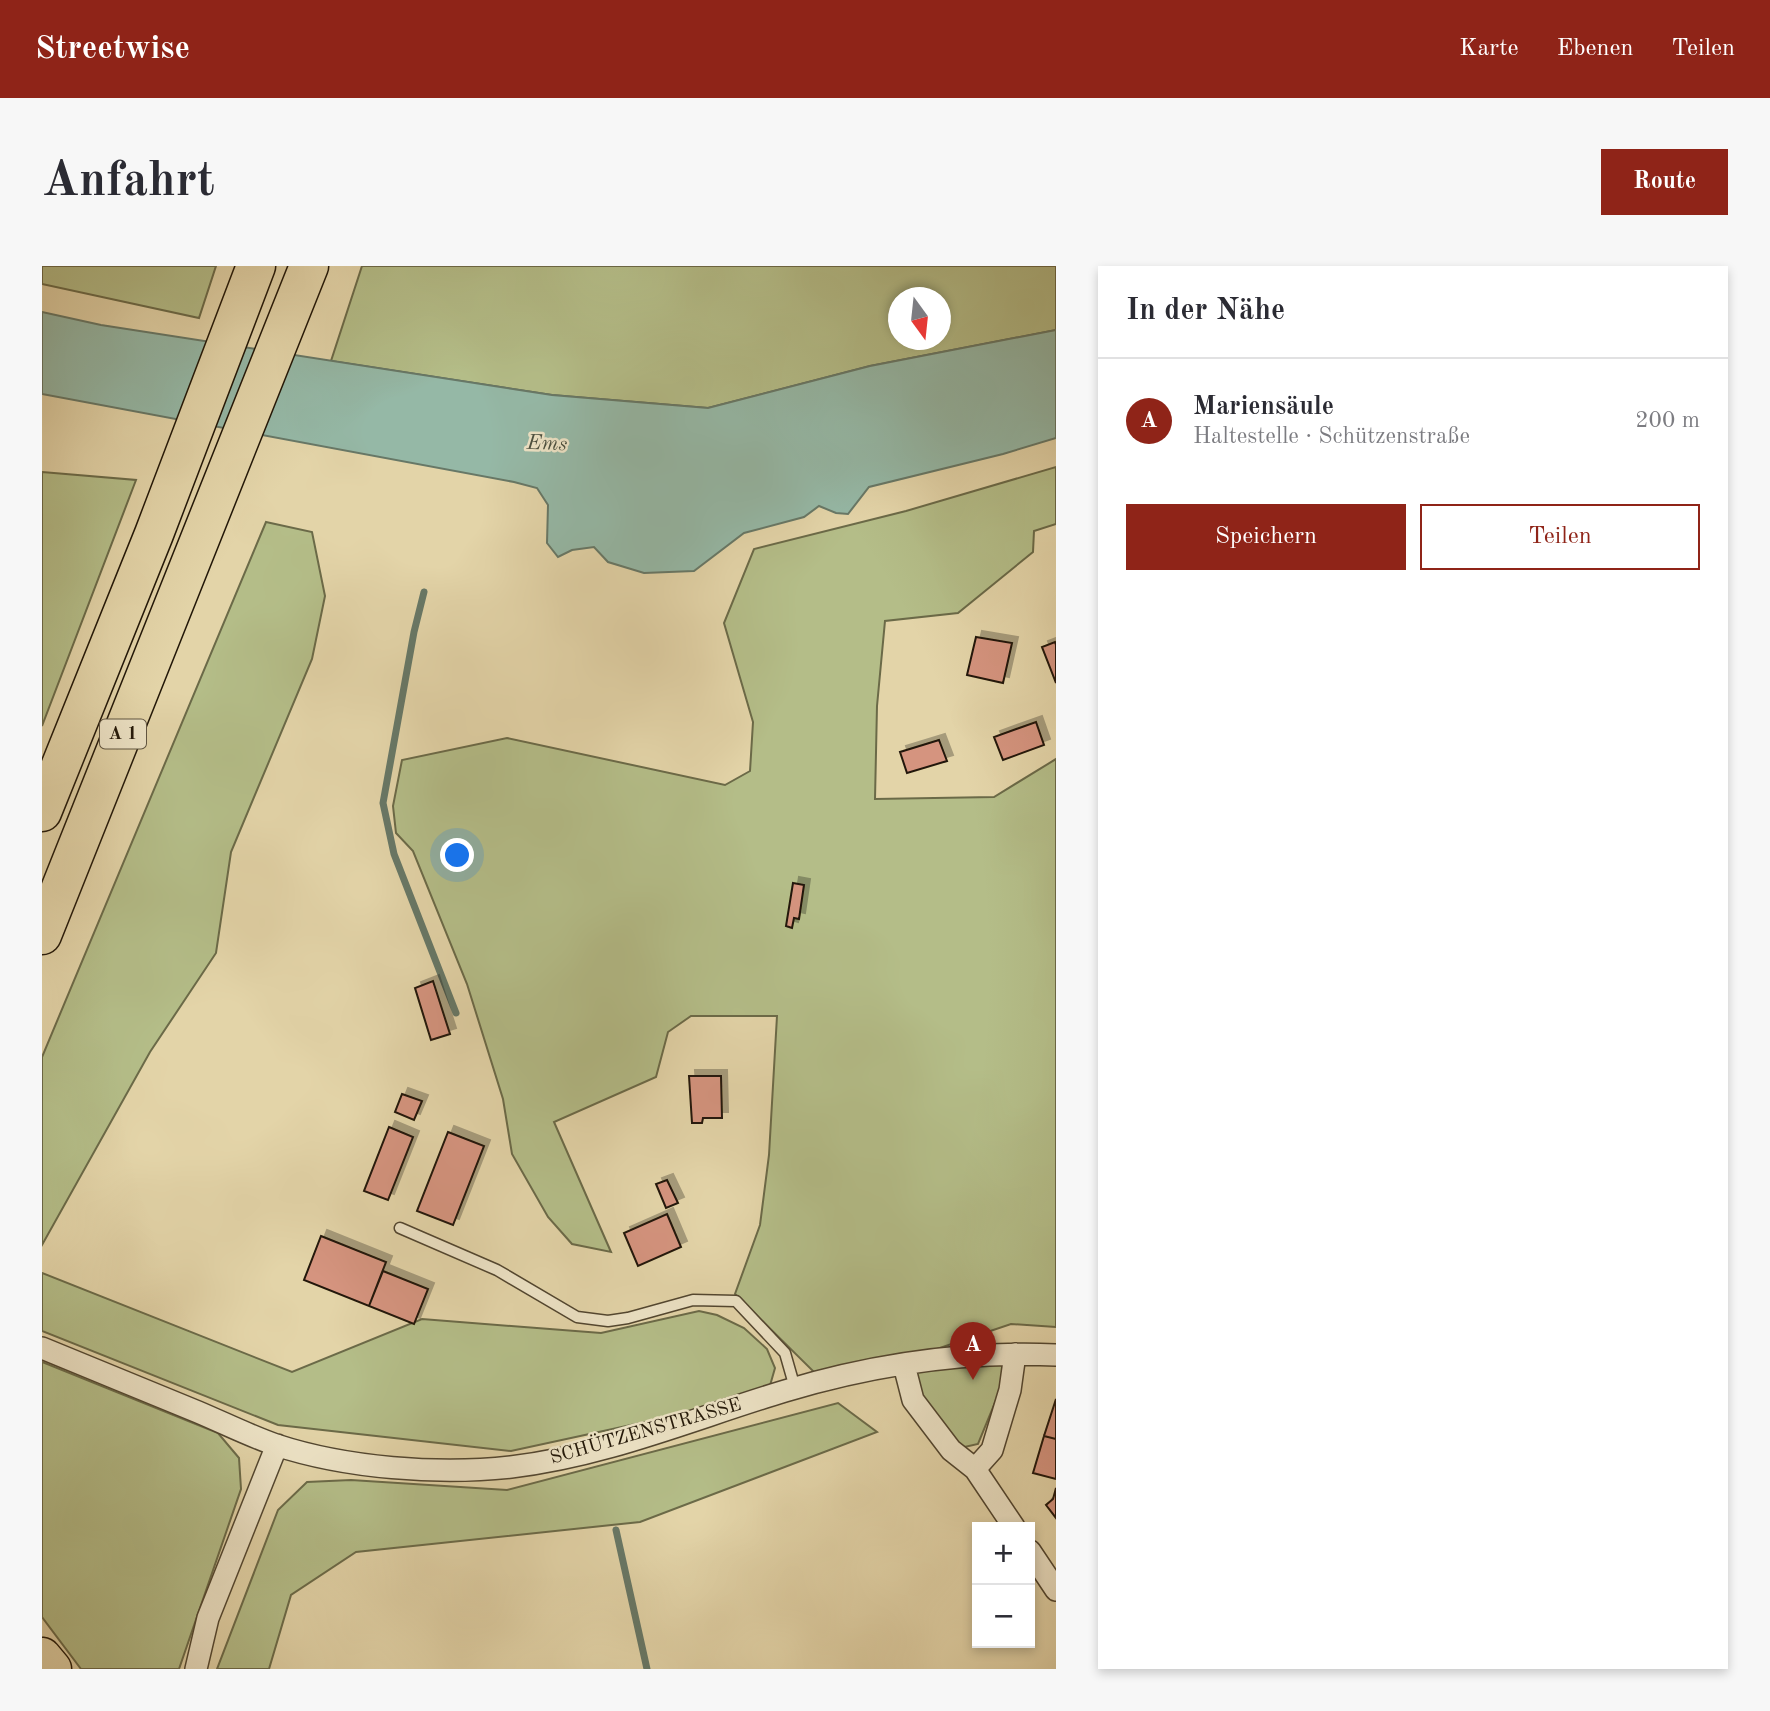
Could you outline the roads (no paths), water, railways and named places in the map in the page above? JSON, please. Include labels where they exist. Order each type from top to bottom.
[{"type":"highway","name":"A 1","points":[[42,812],[154,534],[256,266]]},
{"type":"highway","name":"A 1","points":[[42,935],[309,266]]},
{"type":"highway","points":[[42,1657],[52,1669]]},
{"type":"street","name":"SCHÜTZENSTRASSE","points":[[42,1348],[277,1445],[334,1458],[388,1466],[446,1469],[508,1467],[607,1447],[844,1375],[930,1360],[1015,1354],[1056,1355]]},
{"type":"street","points":[[975,1469],[992,1450],[1010,1390],[1015,1354]]},
{"type":"street","points":[[904,1365],[913,1400],[951,1450],[975,1469],[1011,1522]]},
{"type":"street","points":[[196,1669],[208,1618],[277,1445]]},
{"type":"street","points":[[1035,1558],[1056,1590]]},
{"type":"lane","points":[[400,1228],[497,1270],[577,1317],[591,1320],[628,1318],[693,1300],[736,1301],[785,1353],[795,1388]]},
{"type":"water","name":"Ems","points":[[42,312],[101,325],[552,395],[708,408],[870,366],[1056,330],[1056,438],[869,487],[848,514],[836,513],[819,506],[804,517],[744,533],[694,571],[644,573],[608,562],[594,547],[572,550],[558,557],[547,543],[548,505],[537,488],[42,394]]},
{"type":"waterway","points":[[424,592],[414,632],[383,803],[394,854],[456,1013]]},
{"type":"waterway","points":[[616,1530],[647,1669]]},
{"type":"place","name":"Mariensäule","points":[[973,1380]]}]
